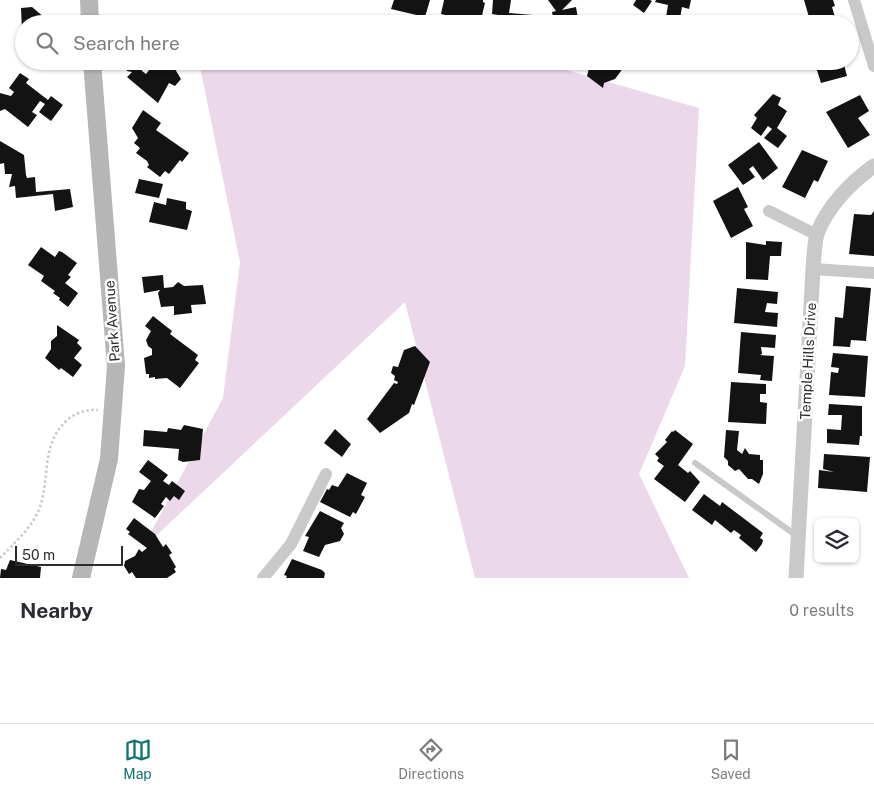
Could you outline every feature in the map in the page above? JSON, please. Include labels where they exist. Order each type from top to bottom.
[{"type":"main road","points":[[89,0],[90,15]]},
{"type":"main road","name":"Park Avenue","points":[[81,578],[109,459],[116,366],[93,70]]},
{"type":"street","points":[[854,0],[859,15]]},
{"type":"street","points":[[859,16],[874,66]]},
{"type":"street","name":"Temple Hills Drive","points":[[796,578],[813,269],[817,235],[839,199],[851,185],[874,166]]},
{"type":"street","points":[[769,211],[817,235]]},
{"type":"street","points":[[813,269],[874,273]]},
{"type":"street","points":[[263,578],[291,544],[326,474]]},
{"type":"lane","points":[[695,463],[798,537]]},
{"type":"path","points":[[0,558],[29,526],[40,507],[50,447],[57,430],[73,415],[90,410],[114,410]]},
{"type":"shaded area","points":[[201,70],[566,70],[699,108],[685,366],[639,474],[689,578],[475,578],[405,302],[142,549],[223,398],[240,262]]},
{"type":"building","points":[[394,0],[430,0],[426,15],[416,15],[391,9]]},
{"type":"building","points":[[444,0],[483,0],[485,3],[482,15],[441,14]]},
{"type":"building","points":[[493,0],[511,0],[509,13],[533,15],[498,15],[492,14]]},
{"type":"building","points":[[548,0],[572,0],[562,10],[576,7],[577,15],[553,15],[552,12],[556,11]]},
{"type":"building","points":[[636,0],[652,1],[644,13],[633,5]]},
{"type":"building","points":[[656,0],[691,0],[689,9],[682,7],[681,15],[666,15],[668,5],[655,2]]},
{"type":"building","points":[[804,0],[833,0],[835,6],[832,7],[834,15],[808,15]]},
{"type":"building","points":[[32,7],[41,15],[21,15],[21,8]]},
{"type":"building","points":[[142,70],[146,74],[149,70],[176,70],[181,79],[175,86],[169,83],[158,103],[127,77],[132,72],[127,71]]},
{"type":"building","points":[[589,70],[622,70],[615,79],[604,83],[603,88],[587,76]]},
{"type":"building","points":[[817,70],[845,70],[847,76],[821,83]]},
{"type":"building","points":[[20,73],[29,79],[26,83],[48,100],[51,96],[63,105],[51,121],[39,112],[45,104],[40,101],[32,112],[37,115],[28,127],[5,109],[0,111],[0,93],[11,96],[14,92],[9,88]]},
{"type":"building","points":[[773,94],[781,98],[778,105],[787,111],[777,128],[787,136],[778,148],[764,138],[772,129],[768,126],[761,136],[751,128],[757,118],[754,115]]},
{"type":"building","points":[[860,95],[869,111],[858,118],[870,135],[848,148],[826,112]]},
{"type":"building","points":[[143,110],[161,123],[156,130],[189,153],[182,162],[180,160],[169,174],[165,171],[160,177],[147,167],[149,165],[147,161],[136,153],[140,148],[134,143],[138,138],[132,128]]},
{"type":"building","points":[[0,141],[24,155],[26,175],[27,178],[35,177],[36,192],[70,189],[73,207],[55,211],[53,194],[16,198],[15,186],[9,187],[12,174],[5,174],[4,163],[0,164]]},
{"type":"building","points":[[759,142],[778,168],[763,180],[753,166],[749,169],[755,177],[743,185],[728,165]]},
{"type":"building","points":[[802,150],[828,161],[818,182],[814,180],[805,198],[782,187]]},
{"type":"building","points":[[139,179],[163,184],[159,198],[135,193]]},
{"type":"building","points":[[738,187],[748,207],[744,209],[753,226],[731,238],[713,201]]},
{"type":"building","points":[[167,198],[186,202],[186,209],[192,211],[187,230],[149,222],[154,202],[166,205]]},
{"type":"building","points":[[874,211],[874,256],[849,254],[854,214],[871,215]]},
{"type":"building","points":[[766,241],[782,242],[781,256],[770,256],[768,280],[746,279],[746,242],[766,245]]},
{"type":"building","points":[[41,247],[55,257],[59,251],[62,252],[77,263],[68,275],[71,277],[65,283],[78,293],[68,307],[53,293],[55,291],[41,281],[44,276],[28,265]]},
{"type":"building","points":[[163,275],[164,288],[173,287],[178,282],[184,286],[203,285],[206,304],[191,305],[192,313],[174,315],[174,306],[161,307],[158,293],[160,290],[144,293],[142,277]]},
{"type":"building","points":[[846,286],[871,288],[866,341],[851,340],[850,347],[833,346],[835,317],[843,318]]},
{"type":"building","points":[[737,288],[778,292],[777,304],[767,303],[765,312],[778,313],[777,327],[734,323]]},
{"type":"building","points":[[153,316],[172,331],[170,334],[198,355],[195,360],[199,363],[180,388],[167,378],[149,378],[149,374],[146,374],[144,358],[152,355],[152,349],[148,346],[146,340],[151,331],[145,326]]},
{"type":"building","points":[[57,325],[79,340],[77,343],[82,348],[74,358],[82,365],[73,377],[61,368],[59,370],[45,358],[51,349],[51,341],[57,336]]},
{"type":"building","points":[[741,332],[776,335],[775,348],[761,347],[762,354],[760,355],[774,356],[772,381],[760,380],[761,375],[738,373]]},
{"type":"building","points":[[415,346],[430,362],[414,405],[412,404],[409,413],[380,433],[367,419],[394,383],[397,384],[398,382],[394,380],[395,376],[391,373],[393,366],[398,367],[404,350]]},
{"type":"building","points":[[833,353],[868,356],[865,397],[829,395],[831,372],[838,373],[839,368],[831,367]]},
{"type":"building","points":[[731,382],[766,384],[766,394],[760,394],[760,402],[767,403],[766,424],[728,422]]},
{"type":"building","points":[[829,404],[862,406],[862,436],[860,436],[859,445],[827,443],[827,429],[841,430],[842,415],[828,415]]},
{"type":"building","points":[[184,425],[203,429],[200,460],[183,462],[178,460],[179,449],[143,446],[144,430],[167,432],[168,428],[181,430]]},
{"type":"building","points":[[335,429],[351,444],[342,457],[324,443]]},
{"type":"building","points":[[675,430],[693,444],[678,465],[688,473],[690,471],[700,482],[685,502],[654,479],[664,466],[657,461],[659,458],[655,454],[667,442],[665,440],[672,431]]},
{"type":"building","points":[[726,430],[739,431],[737,450],[742,454],[745,448],[749,454],[760,455],[760,460],[763,460],[763,474],[759,484],[752,479],[748,479],[739,469],[735,471],[728,465],[728,461],[724,457]]},
{"type":"building","points":[[824,454],[870,457],[867,492],[818,488],[819,470],[834,472],[823,469]]},
{"type":"building","points":[[148,460],[168,475],[163,481],[169,485],[172,481],[185,491],[179,500],[174,496],[170,501],[166,497],[161,504],[164,506],[155,518],[132,502],[139,489],[144,490],[151,481],[139,472]]},
{"type":"building","points":[[347,473],[367,483],[361,495],[365,497],[356,514],[353,512],[350,517],[320,502],[327,489],[329,490],[332,485],[338,487]]},
{"type":"building","points":[[704,494],[720,506],[722,502],[763,533],[760,538],[763,540],[762,544],[756,552],[739,538],[741,535],[734,530],[731,533],[715,520],[712,525],[692,510]]},
{"type":"building","points":[[320,511],[344,523],[341,528],[344,534],[340,541],[325,545],[319,557],[303,551],[309,537],[305,536]]},
{"type":"building","points":[[134,518],[155,534],[163,547],[166,544],[172,553],[169,555],[176,567],[174,569],[176,572],[167,578],[136,578],[132,572],[129,574],[124,566],[125,561],[135,556],[139,549],[142,552],[147,548],[128,534],[130,532],[126,529]]},
{"type":"building","points":[[292,559],[322,570],[325,573],[324,578],[286,578],[287,576],[284,575]]},
{"type":"building","points":[[10,560],[41,567],[40,578],[0,578],[1,569],[6,570]]}]
